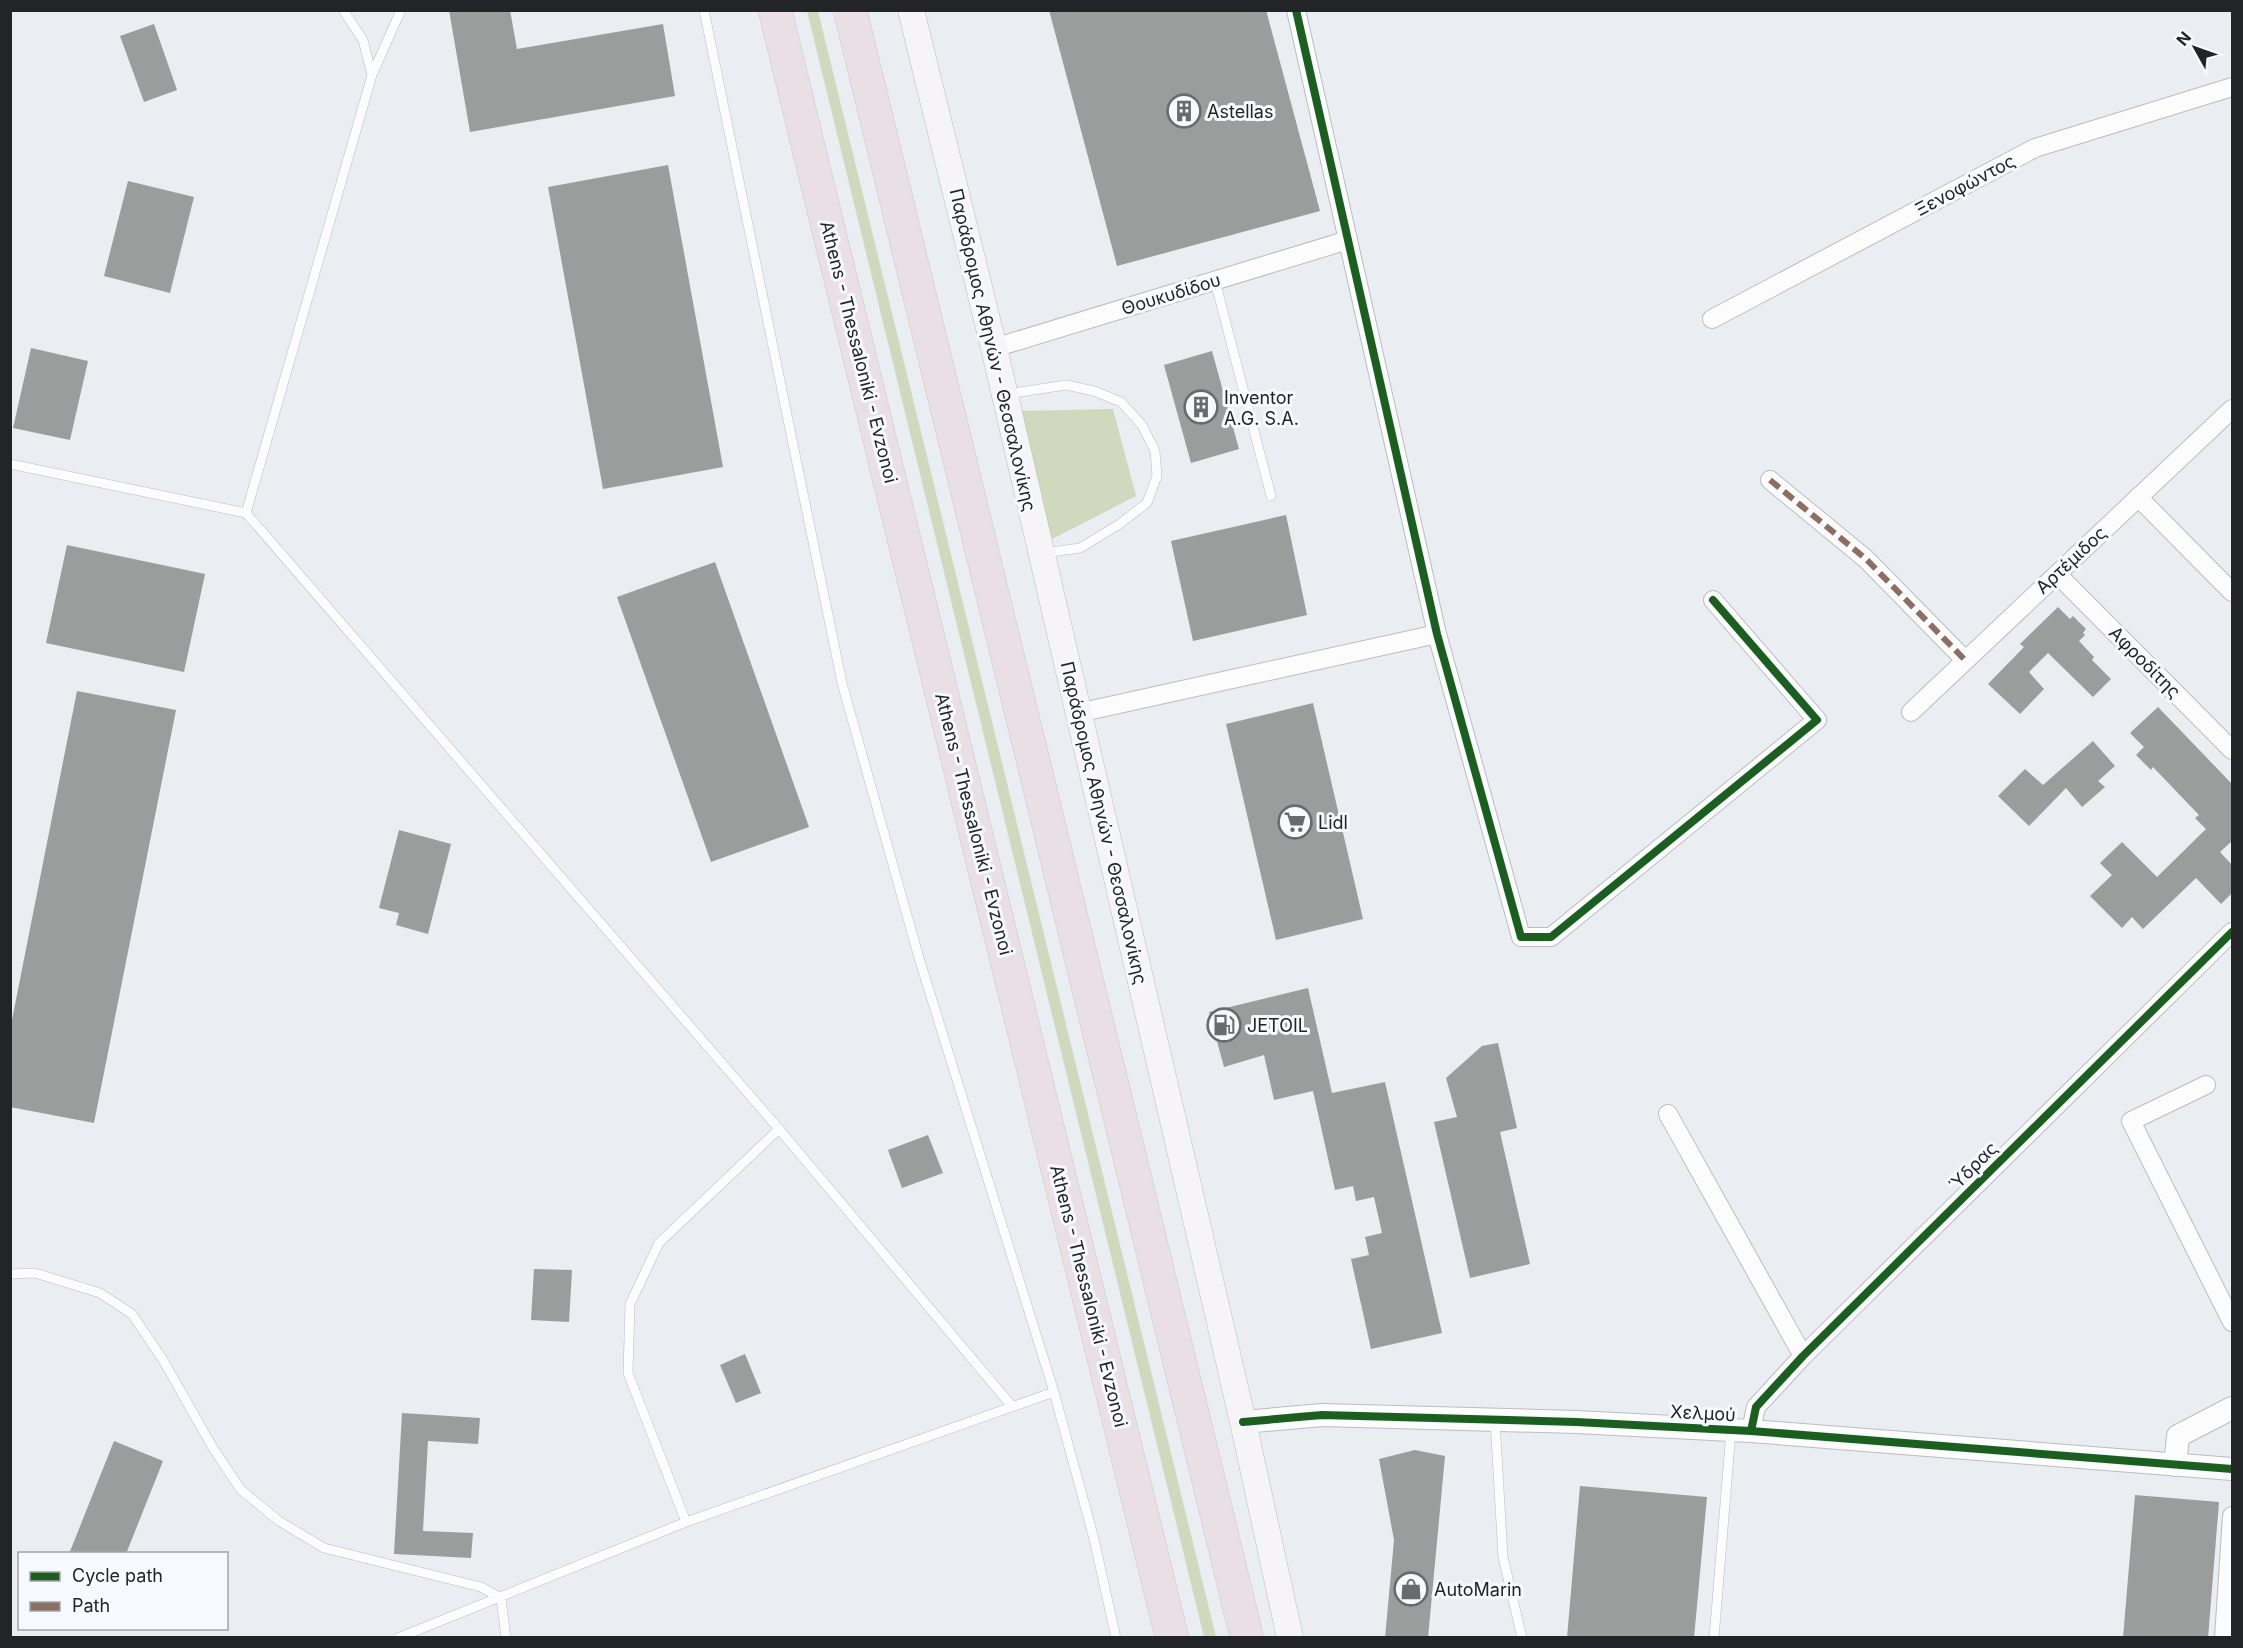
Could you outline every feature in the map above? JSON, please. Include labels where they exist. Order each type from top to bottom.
[{"type":"highway","name":"Athens - Thessaloniki - Evzonoi","points":[[775,10],[1172,1638]]},
{"type":"highway","points":[[850,10],[1247,1638]]},
{"type":"main road","name":"Παράδρομος Αθηνών - Θεσσαλονίκης","points":[[911,10],[1005,395],[1243,1422],[1290,1638]]},
{"type":"street","points":[[1296,10],[1437,634],[1521,937],[1551,938],[1817,720],[1713,600]]},
{"type":"street","name":"Ξενοφώντος","points":[[1712,319],[2035,148],[2232,87]]},
{"type":"street","name":"Θουκυδίδου","points":[[994,348],[1348,240]]},
{"type":"street","name":"Αρτέμιδος","points":[[1911,712],[2232,409]]},
{"type":"street","points":[[1770,480],[1866,559],[1965,660]]},
{"type":"street","points":[[2138,497],[2232,592]]},
{"type":"street","name":"Αφροδίτης","points":[[2057,574],[2232,750]]},
{"type":"street","points":[[1078,713],[1437,634]]},
{"type":"street","name":"Ύδρας","points":[[1741,1430],[1756,1407],[1803,1356],[2232,932]]},
{"type":"street","points":[[2206,1085],[2131,1121],[2232,1322]]},
{"type":"street","points":[[1668,1114],[1803,1356]]},
{"type":"street","points":[[2175,1465],[2178,1436],[2232,1408]]},
{"type":"street","name":"Χελμού","points":[[1243,1422],[1322,1415],[1495,1419],[1741,1430],[2232,1469]]},
{"type":"street","points":[[2224,1638],[2232,1516]]},
{"type":"lane","points":[[343,10],[363,40],[372,75]]},
{"type":"lane","points":[[246,513],[372,75],[401,10]]},
{"type":"lane","points":[[704,10],[842,684],[919,958],[1054,1392],[1094,1539],[1116,1638]]},
{"type":"lane","points":[[1215,281],[1271,496]]},
{"type":"lane","points":[[1005,395],[1066,386],[1094,391],[1120,402],[1142,424],[1155,451],[1156,476],[1146,503],[1118,525],[1080,548],[1042,554]]},
{"type":"lane","points":[[10,464],[246,513],[779,1129],[1011,1405]]},
{"type":"lane","points":[[686,1522],[628,1373],[630,1304],[659,1243],[779,1129]]},
{"type":"lane","points":[[10,1274],[35,1274],[100,1293],[132,1314],[241,1490],[279,1521],[324,1548],[481,1587],[501,1598]]},
{"type":"lane","points":[[398,1638],[686,1522],[1011,1405],[1054,1392]]},
{"type":"lane","points":[[1495,1419],[1503,1557],[1522,1638]]},
{"type":"lane","points":[[1714,1638],[1741,1430]]},
{"type":"lane","points":[[501,1598],[506,1638]]},
{"type":"green space","points":[[807,11],[818,11],[1216,1637],[1204,1637]]},
{"type":"green space","points":[[1113,409],[1136,496],[1050,540],[1021,411]]},
{"type":"building","points":[[449,10],[510,10],[517,49],[663,24],[675,96],[470,132]]},
{"type":"building","name":"Astellas","points":[[1049,10],[1266,10],[1320,211],[1117,266]]},
{"type":"building","points":[[154,24],[177,90],[144,102],[120,36]]},
{"type":"building","points":[[668,165],[723,467],[603,489],[548,187]]},
{"type":"building","points":[[128,181],[194,197],[170,293],[104,276]]},
{"type":"building","points":[[31,348],[88,361],[70,440],[13,428]]},
{"type":"building","name":"Inventor A.G. S.A.","points":[[1212,351],[1239,449],[1191,463],[1164,365]]},
{"type":"building","points":[[1286,515],[1307,615],[1193,641],[1171,541]]},
{"type":"building","points":[[67,545],[205,574],[184,672],[46,643]]},
{"type":"building","points":[[715,562],[809,827],[711,862],[617,597]]},
{"type":"building","points":[[2058,607],[2070,619],[2073,616],[2086,629],[2083,633],[2085,635],[2079,641],[2094,657],[2092,660],[2111,679],[2093,697],[2048,653],[2029,672],[2044,689],[2020,714],[1988,684],[2024,647],[2020,644]]},
{"type":"building","points":[[77,691],[176,710],[94,1123],[10,1107],[10,1030]]},
{"type":"building","name":"Lidl","points":[[1313,703],[1363,919],[1276,940],[1226,724]]},
{"type":"building","points":[[2158,707],[2232,784],[2232,841],[2220,852],[2232,865],[2232,893],[2221,904],[2196,878],[2143,929],[2132,917],[2122,928],[2090,896],[2112,875],[2100,863],[2122,842],[2157,877],[2206,829],[2195,818],[2199,815],[2153,767],[2151,770],[2136,755],[2144,747],[2130,733]]},
{"type":"building","points":[[2093,741],[2115,766],[2098,781],[2105,787],[2082,807],[2066,788],[2029,826],[1998,796],[2025,769],[2043,785]]},
{"type":"building","points":[[399,830],[451,844],[428,934],[396,925],[399,913],[379,908]]},
{"type":"building","points":[[1308,988],[1332,1093],[1385,1082],[1442,1333],[1371,1349],[1351,1259],[1369,1255],[1365,1237],[1382,1233],[1374,1197],[1356,1201],[1353,1186],[1335,1190],[1313,1091],[1274,1100],[1264,1055],[1224,1067],[1209,1012]]},
{"type":"building","points":[[1498,1043],[1517,1128],[1500,1132],[1530,1264],[1470,1278],[1434,1122],[1457,1117],[1446,1078],[1482,1046]]},
{"type":"building","points":[[928,1135],[943,1173],[902,1188],[888,1150]]},
{"type":"building","points":[[534,1269],[572,1270],[569,1322],[531,1320]]},
{"type":"building","points":[[745,1354],[761,1393],[736,1403],[720,1365]]},
{"type":"building","points":[[402,1413],[480,1418],[478,1444],[428,1441],[423,1531],[473,1533],[471,1558],[394,1554]]},
{"type":"building","points":[[114,1441],[163,1461],[127,1552],[70,1552]]},
{"type":"building","name":"AutoMarin","points":[[1415,1450],[1445,1456],[1428,1638],[1385,1638],[1394,1540],[1379,1459]]},
{"type":"building","points":[[1580,1486],[1707,1497],[1694,1638],[1567,1638]]},
{"type":"building","points":[[2135,1495],[2219,1502],[2208,1638],[2123,1638]]},
{"type":"marked path","points":[[1770,480],[1866,559],[1965,660]]},
{"type":"cycle path","points":[[1296,10],[1437,634],[1521,937],[1551,937],[1817,720],[1713,600]]},
{"type":"cycle path","points":[[1751,1431],[1756,1407],[1803,1356],[2232,932]]},
{"type":"cycle path","points":[[1243,1422],[1322,1415],[1576,1422],[1751,1431],[2232,1469]]},
{"type":"place","name":"Astellas","points":[[1184,111]]},
{"type":"place","name":"Inventor A.G. S.A.","points":[[1201,407]]},
{"type":"place","name":"Lidl","points":[[1295,822]]},
{"type":"place","name":"JETOIL","points":[[1224,1025]]},
{"type":"place","name":"AutoMarin","points":[[1411,1589]]}]
